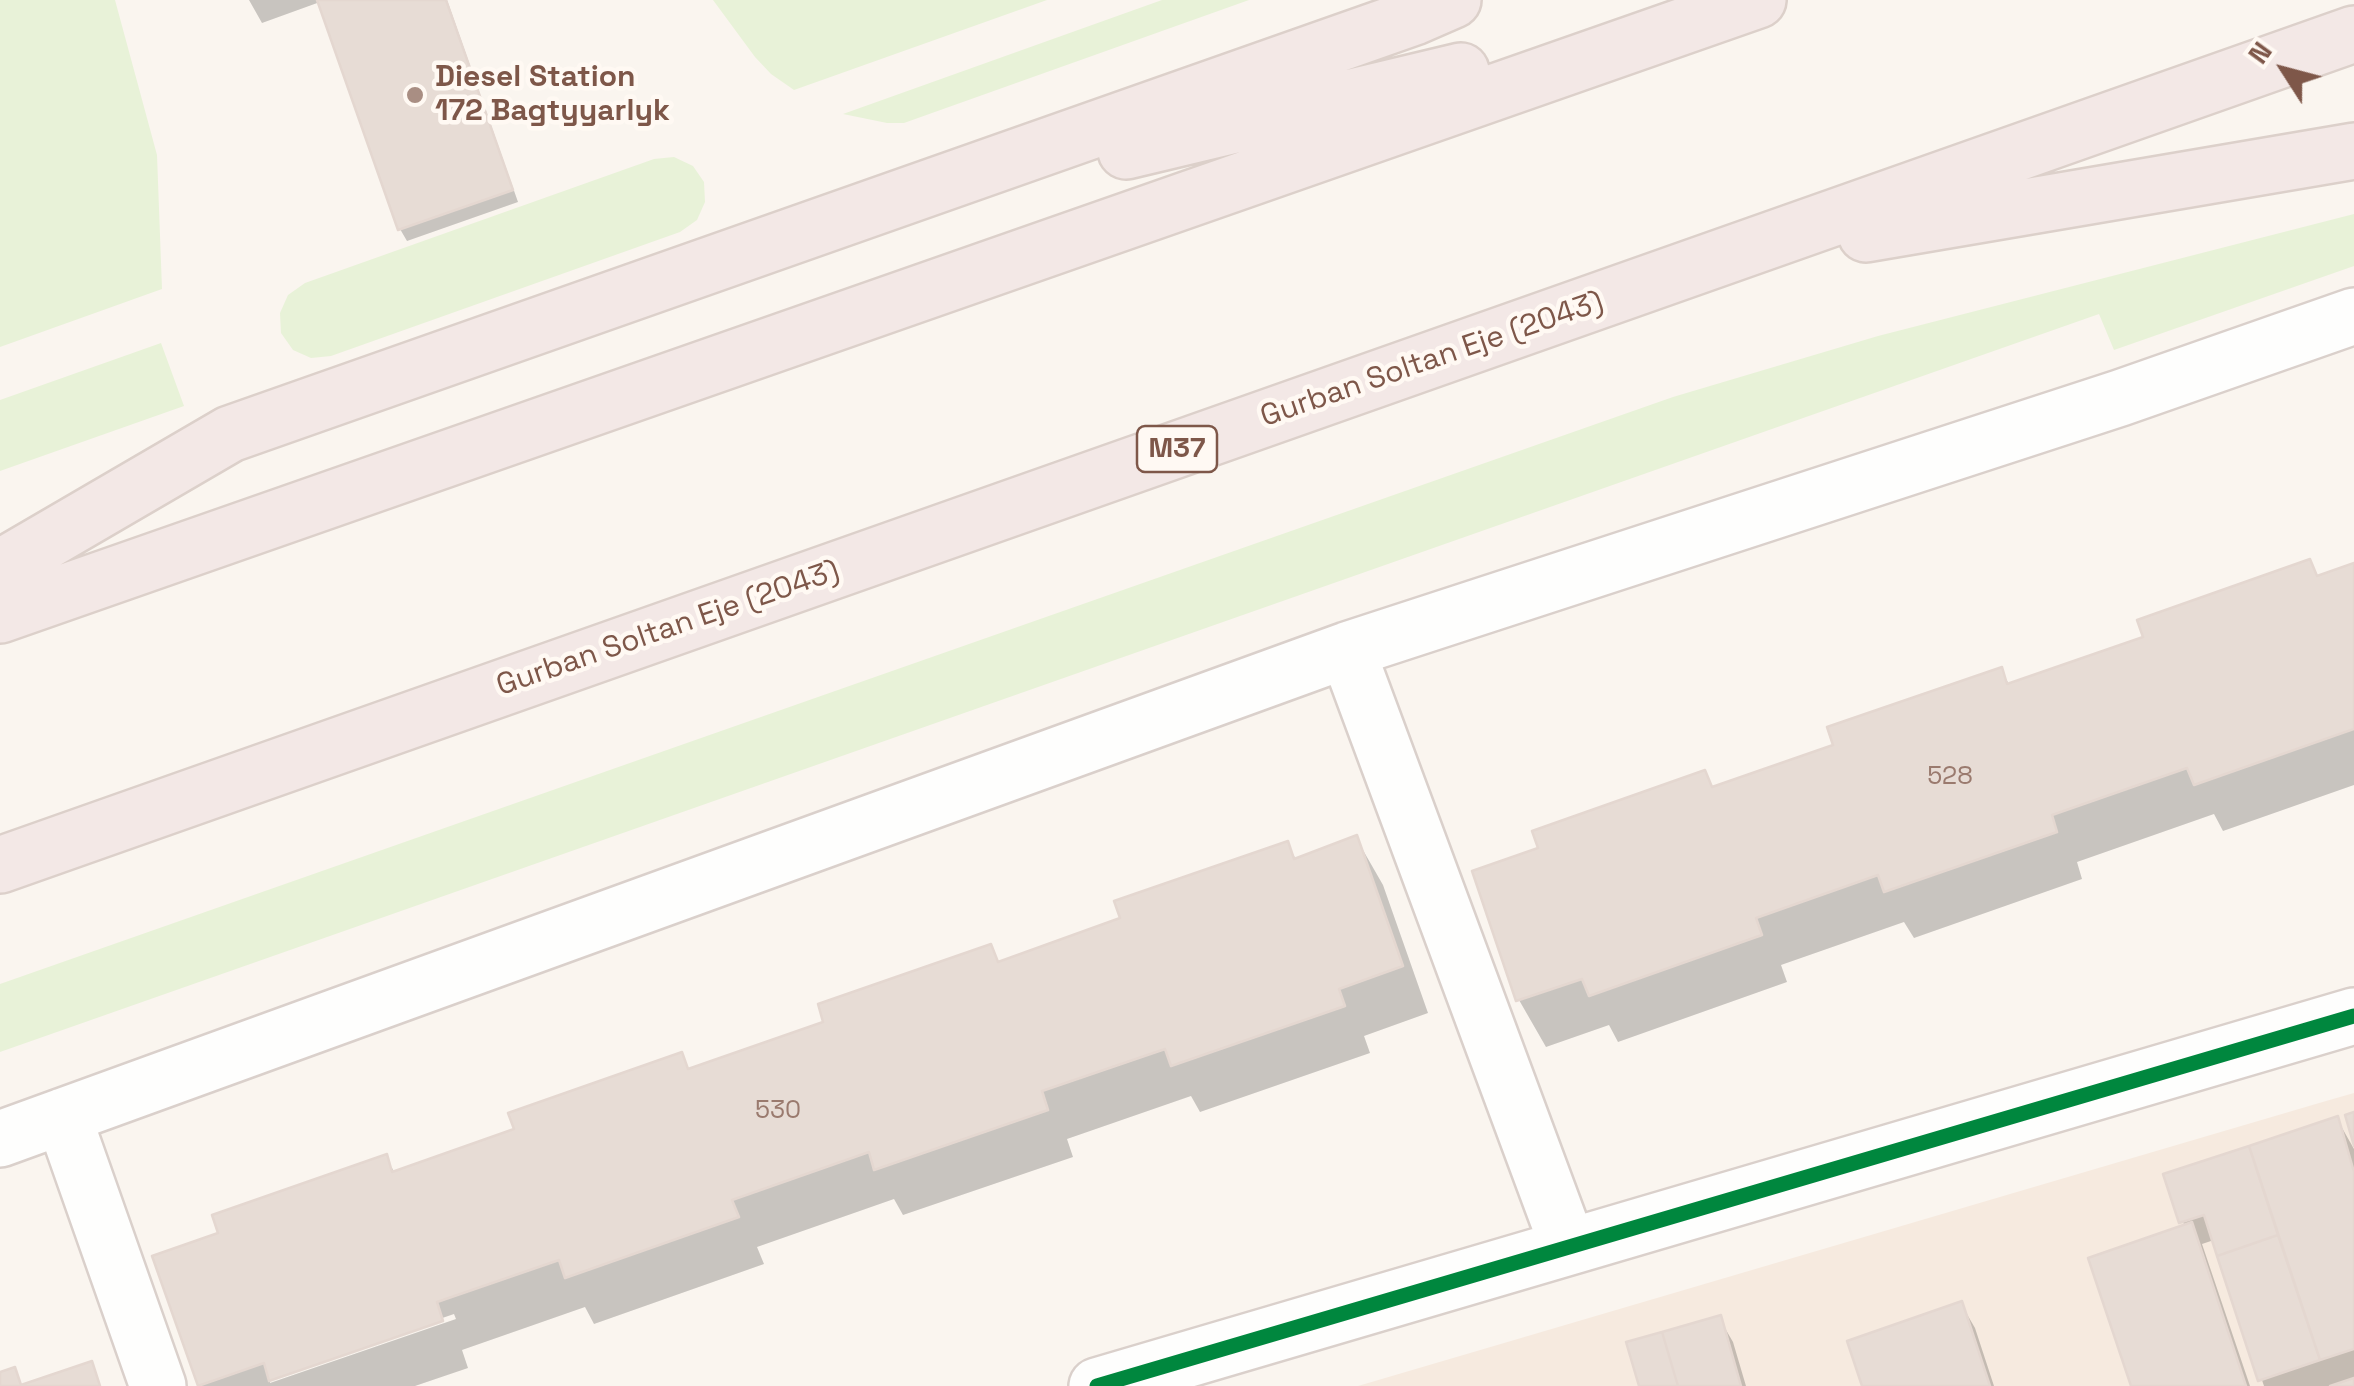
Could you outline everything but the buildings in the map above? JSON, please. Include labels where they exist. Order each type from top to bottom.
[{"type":"highway","points":[[0,568],[230,434],[1453,0]]},
{"type":"highway","points":[[846,217],[1755,1]]},
{"type":"highway","points":[[0,614],[1755,1]]},
{"type":"highway","name":"Gurban Soltan Eje (2043)","points":[[0,865],[2354,34]]},
{"type":"highway","points":[[1716,259],[2354,151]]},
{"type":"street","points":[[0,1138],[1347,650],[2120,398],[2354,316]]},
{"type":"street","points":[[1347,650],[1568,1246]]},
{"type":"street","points":[[1096,1386],[2354,1016]]},
{"type":"street","points":[[63,1116],[158,1386]]},
{"type":"shaded area","points":[[2354,1093],[2354,1386],[1358,1386],[2326,1101]]},
{"type":"green space","points":[[0,0],[115,0],[157,155],[162,289],[0,347]]},
{"type":"green space","points":[[713,0],[1047,0],[794,90],[755,57]]},
{"type":"green space","points":[[1162,0],[1249,0],[904,123],[843,114]]},
{"type":"green space","points":[[674,157],[693,166],[704,182],[705,202],[697,220],[680,232],[331,356],[311,358],[293,350],[281,333],[280,313],[288,295],[305,283],[654,159]]},
{"type":"green space","points":[[2354,214],[2354,266],[2114,350],[2099,314],[0,1052],[0,984],[1673,397],[1878,336]]},
{"type":"green space","points":[[161,343],[184,406],[0,471],[0,400]]},
{"type":"cycle path","points":[[1097,1386],[2354,1016]]},
{"type":"place","name":"Diesel Station 172 Bagtyyarlyk","points":[[415,95]]}]
